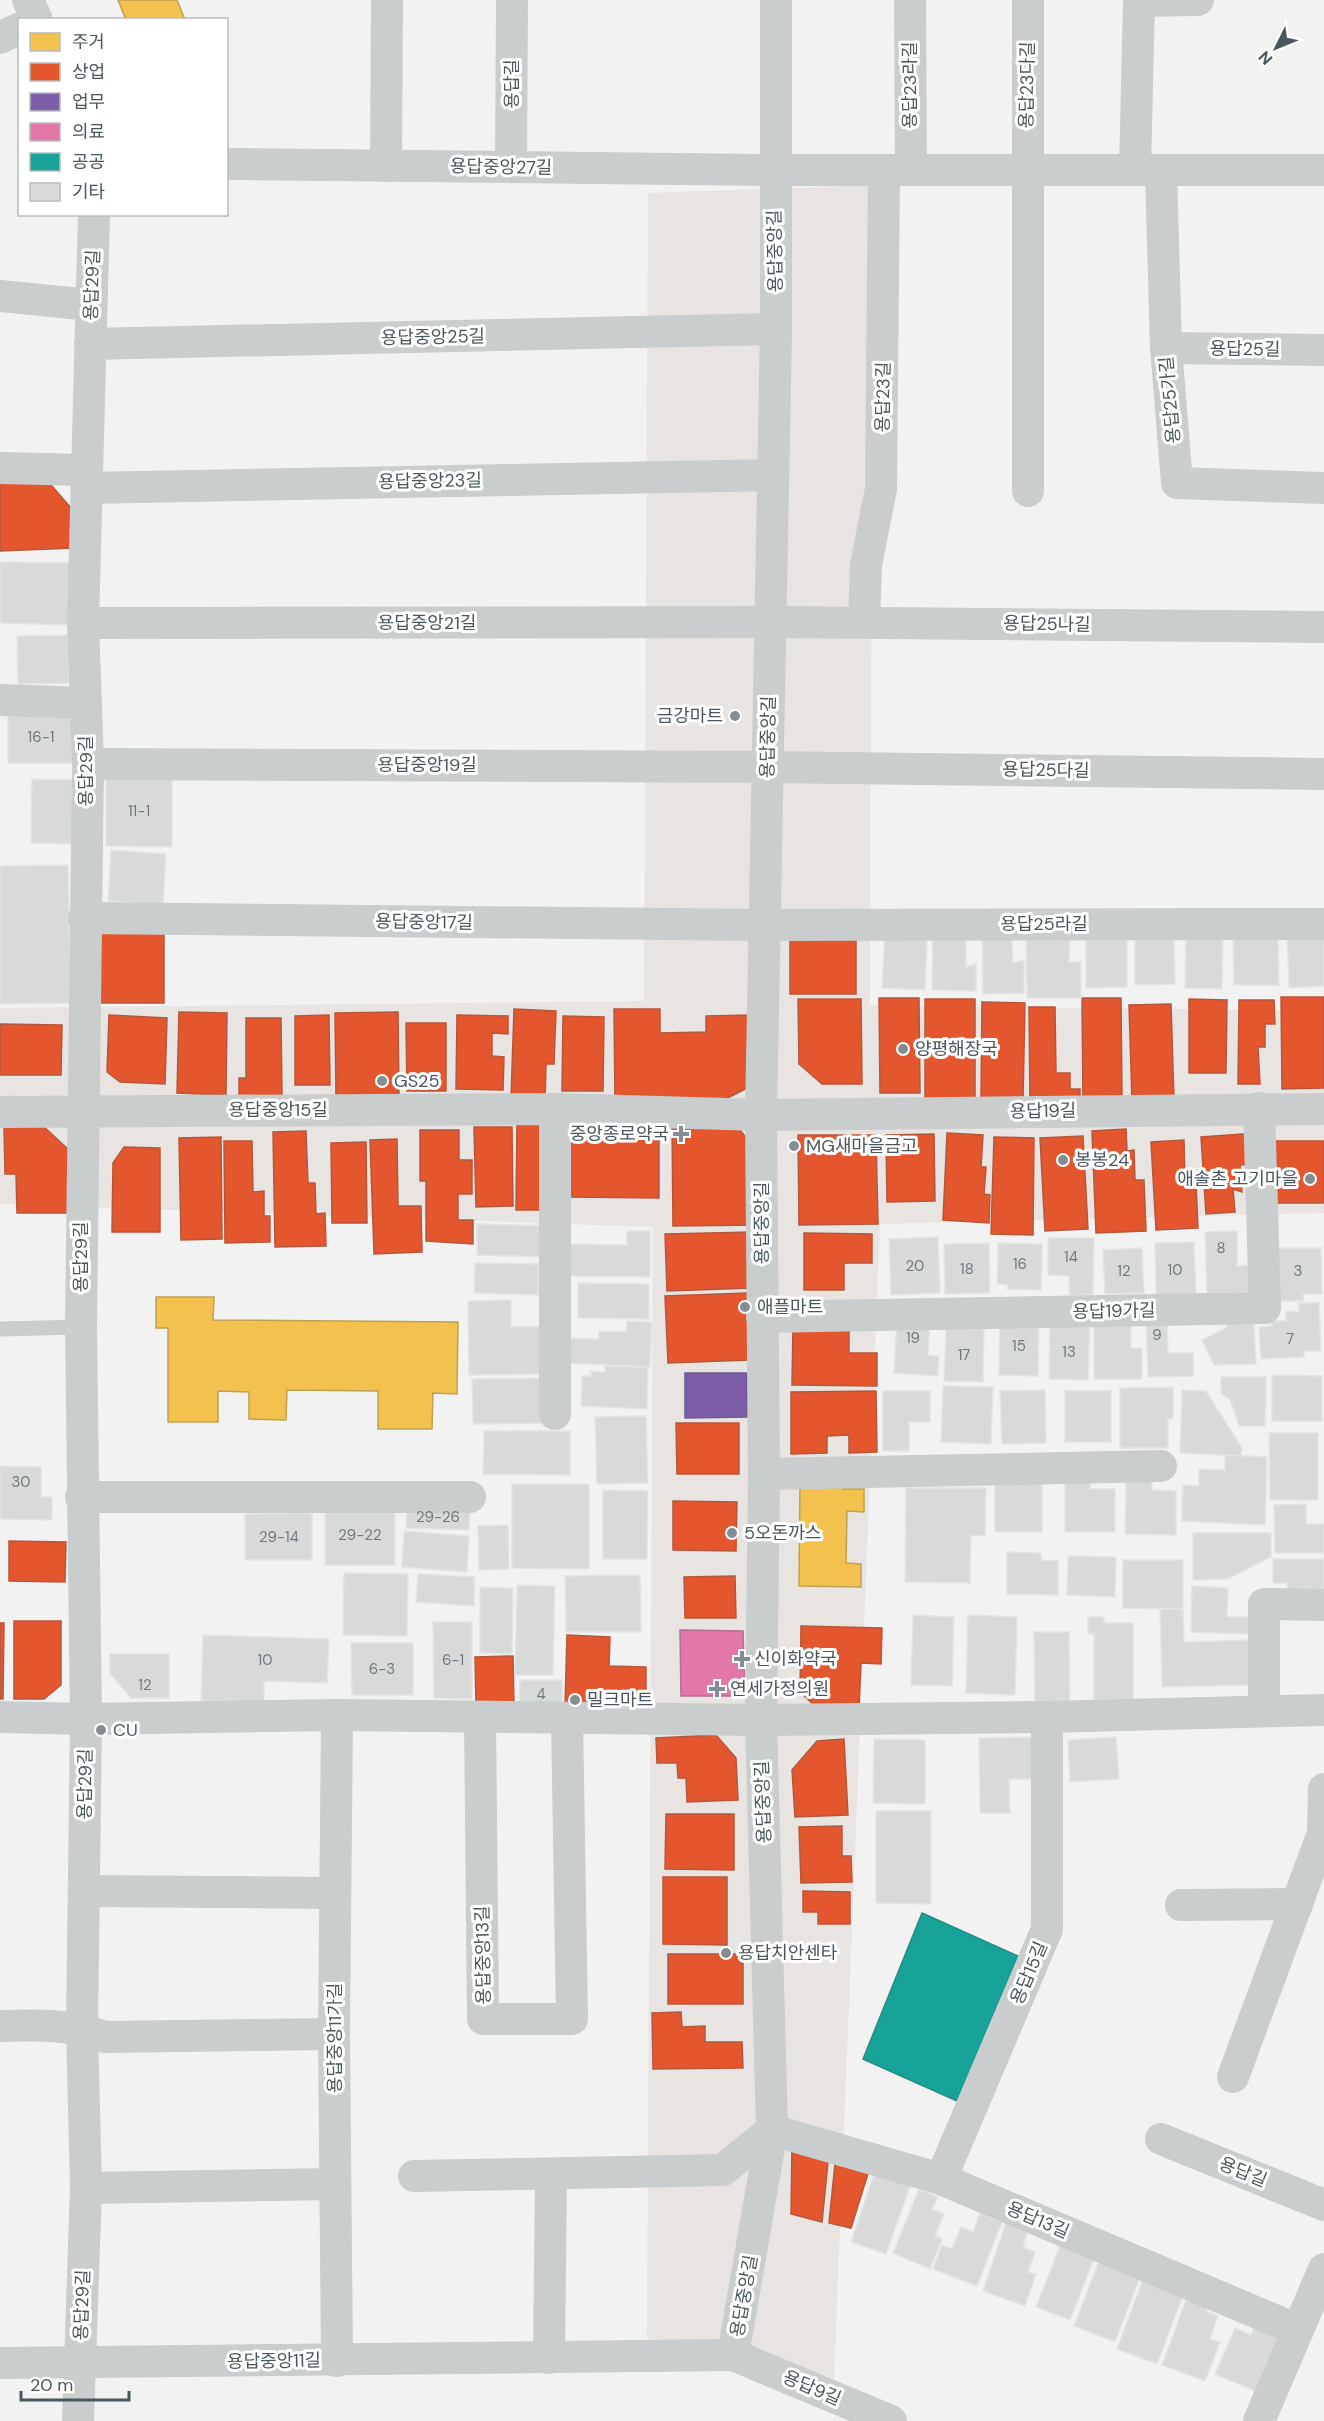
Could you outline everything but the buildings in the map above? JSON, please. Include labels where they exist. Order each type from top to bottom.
[{"type":"street","points":[[28,0],[37,18]]},
{"type":"street","points":[[386,166],[387,0]]},
{"type":"street","name":"용답길","points":[[511,167],[512,0]]},
{"type":"street","name":"용답중앙길","points":[[734,2355],[772,2130],[760,1720],[764,1474],[761,1115],[776,329],[776,0]]},
{"type":"street","name":"용답23라길","points":[[897,170],[910,0]]},
{"type":"street","name":"용답23다길","points":[[1026,170],[1028,0]]},
{"type":"street","points":[[1148,170],[1139,1],[1198,0]]},
{"type":"street","points":[[0,38],[18,29]]},
{"type":"street","name":"용답중앙27길","points":[[228,164],[775,170]]},
{"type":"street","points":[[775,170],[1324,170]]},
{"type":"street","name":"용답23길","points":[[864,622],[866,565],[881,489],[897,170]]},
{"type":"street","points":[[1026,170],[1028,491]]},
{"type":"street","name":"용답25가길","points":[[1148,170],[1177,483],[1324,488]]},
{"type":"street","name":"용답29길","points":[[78,2421],[86,2188],[82,2029],[86,1719],[81,1497],[81,1328],[84,918],[88,764],[83,623],[94,216]]},
{"type":"street","points":[[0,296],[92,305]]},
{"type":"street","name":"용답중앙25길","points":[[90,344],[776,329]]},
{"type":"street","name":"용답25길","points":[[1166,348],[1324,350]]},
{"type":"street","name":"용답중앙23길","points":[[0,468],[87,479],[773,475]]},
{"type":"street","name":"용답25나길","points":[[770,622],[1324,627]]},
{"type":"street","name":"용답중앙21길","points":[[83,623],[770,622]]},
{"type":"street","points":[[0,700],[86,703]]},
{"type":"street","name":"용답중앙19길","points":[[88,764],[767,767]]},
{"type":"street","name":"용답25다길","points":[[767,767],[1324,774]]},
{"type":"street","name":"용답중앙17길","points":[[84,918],[764,925]]},
{"type":"street","name":"용답25라길","points":[[764,925],[1324,924]]},
{"type":"street","name":"용답19가길","points":[[762,1317],[1265,1308],[1259,1108]]},
{"type":"street","points":[[555,1109],[555,1414]]},
{"type":"street","name":"용답중앙15길","points":[[0,1112],[555,1109],[761,1115]]},
{"type":"street","name":"용답19길","points":[[761,1115],[1324,1109]]},
{"type":"street","points":[[764,1474],[1161,1466]]},
{"type":"street","points":[[81,1497],[470,1497]]},
{"type":"street","points":[[1264,1711],[1264,1604],[1324,1605]]},
{"type":"street","points":[[0,1717],[86,1719],[337,1715],[760,1720],[1047,1717],[1324,1710]]},
{"type":"street","name":"용답중앙11가길","points":[[337,1715],[334,2034],[338,2361]]},
{"type":"street","name":"용답중앙13길","points":[[480,1717],[483,2019],[572,2019],[567,1718]]},
{"type":"street","name":"용답15길","points":[[941,2179],[1047,1929],[1047,1717]]},
{"type":"street","points":[[1233,2077],[1323,1833],[1324,1789]]},
{"type":"street","points":[[84,1891],[335,1893]]},
{"type":"street","points":[[1181,1905],[1297,1904]]},
{"type":"street","points":[[0,2026],[54,2025],[82,2029],[105,2037],[334,2034]]},
{"type":"street","points":[[414,2176],[723,2170],[772,2130]]},
{"type":"street","name":"용답13길","points":[[772,2130],[941,2179],[1298,2330]]},
{"type":"street","name":"용답길","points":[[1161,2139],[1324,2205]]},
{"type":"street","points":[[549,2358],[551,2174]]},
{"type":"street","points":[[86,2188],[335,2184]]},
{"type":"street","points":[[1259,2421],[1324,2269]]},
{"type":"street","name":"용답중앙11길","points":[[0,2363],[79,2364],[734,2355]]},
{"type":"street","name":"용답9길","points":[[734,2355],[891,2421]]},
{"type":"lane","points":[[0,1329],[81,1328]]},
{"type":"shaded area","points":[[873,185],[870,1005],[1324,1011],[1324,1213],[880,1224],[834,2381],[647,2338],[653,1227],[0,1204],[0,1008],[644,1001],[648,193]]},
{"type":"place","name":"금강마트","points":[[735,716]]},
{"type":"place","name":"양평해장국","points":[[903,1049]]},
{"type":"place","name":"GS25","points":[[382,1081]]},
{"type":"place","name":"중앙종로약국","points":[[681,1134]]},
{"type":"place","name":"MG새마을금고","points":[[794,1146]]},
{"type":"place","name":"봉봉24","points":[[1063,1160]]},
{"type":"place","name":"애솔촌 고기마을","points":[[1310,1179]]},
{"type":"place","name":"애플마트","points":[[745,1307]]},
{"type":"place","name":"5오돈까스","points":[[732,1533]]},
{"type":"place","name":"신이화약국","points":[[742,1659]]},
{"type":"place","name":"연세가정의원","points":[[717,1689]]},
{"type":"place","name":"밀크마트","points":[[575,1700]]},
{"type":"place","name":"CU","points":[[101,1730]]},
{"type":"place","name":"용답치안센타","points":[[726,1953]]}]
